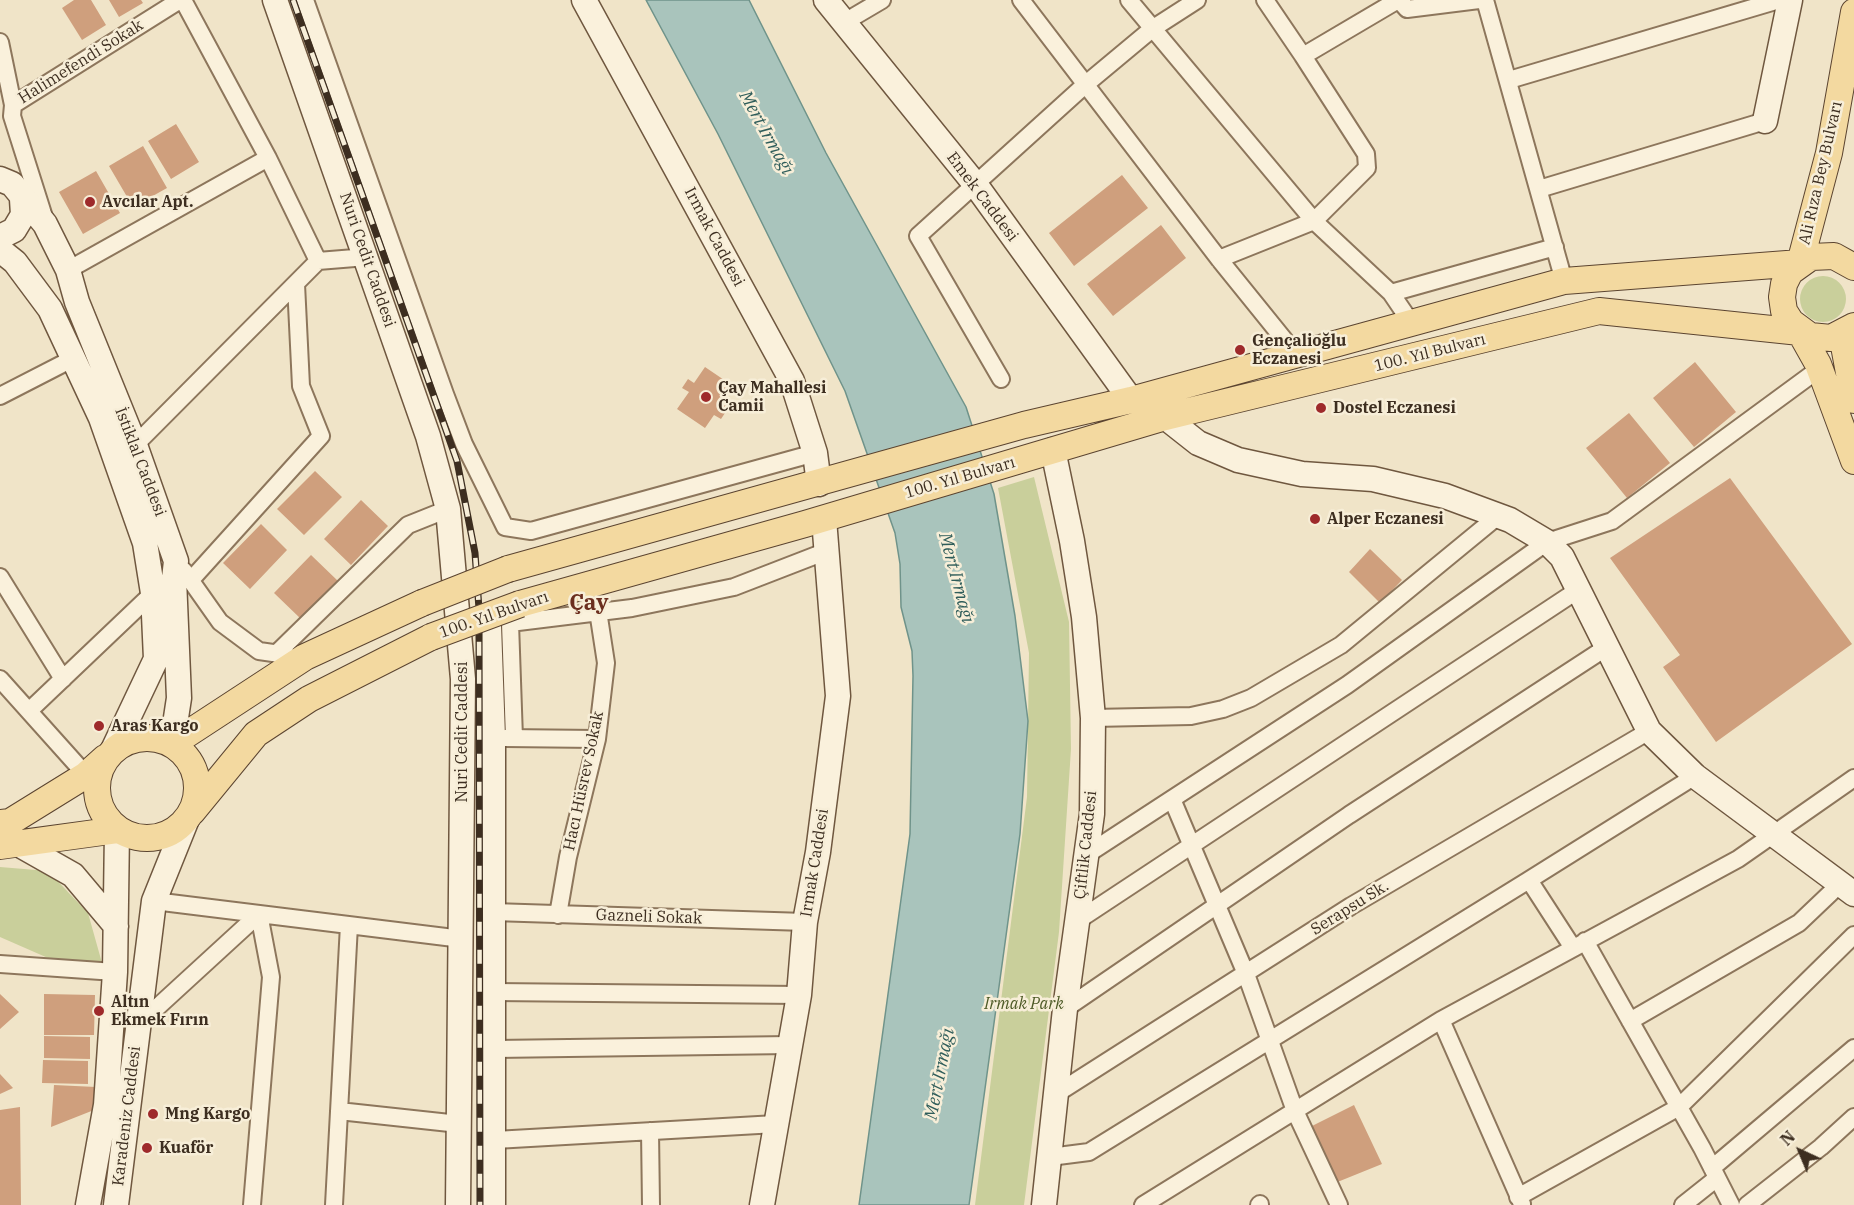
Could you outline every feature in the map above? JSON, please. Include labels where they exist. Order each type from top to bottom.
[{"type":"main road","name":"Nuri Cedit Caddesi","points":[[275,0],[367,257],[431,446],[448,509],[463,679],[458,1205]]},
{"type":"main road","name":"Irmak Caddesi","points":[[584,0],[792,381],[815,453],[819,484]]},
{"type":"main road","name":"Emek Caddesi","points":[[826,0],[975,184],[1131,400]]},
{"type":"main road","points":[[1765,121],[1791,0]]},
{"type":"main road","name":"Ali Rıza Bey Bulvarı","points":[[1800,332],[1788,316],[1782,297],[1787,278],[1800,263],[1829,153],[1854,12]]},
{"type":"main road","name":"İstiklal Caddesi","points":[[0,179],[12,184],[22,199],[45,224],[68,270],[77,302],[135,445],[176,561],[174,579],[179,698],[172,744]]},
{"type":"main road","points":[[0,237],[14,230],[23,215],[22,199]]},
{"type":"main road","name":"İstiklal Caddesi","points":[[0,250],[15,262],[50,309],[100,418],[145,543],[153,593],[156,659],[112,752]]},
{"type":"main road","name":"100. Yıl Bulvarı","points":[[172,744],[306,657],[422,603],[508,569],[1024,425],[1131,400],[1295,353],[1412,324],[1564,281],[1800,263],[1822,255],[1834,256],[1854,267]]},
{"type":"main road","name":"100. Yıl Bulvarı","points":[[187,819],[256,734],[309,699],[430,637],[520,604],[824,519],[1165,417],[1599,311],[1800,332],[1821,339],[1850,334]]},
{"type":"main road","points":[[1800,332],[1819,369],[1854,461]]},
{"type":"main road","points":[[1850,334],[1854,400]]},
{"type":"main road","points":[[1165,417],[1198,442],[1238,460],[1302,474],[1373,478],[1445,496],[1498,516],[1547,542],[1562,557],[1649,731],[1695,776],[1847,889]]},
{"type":"main road","name":"Çiftlik Caddesi","points":[[1044,1205],[1065,1009],[1092,814],[1093,718],[1076,563],[1053,450]]},
{"type":"main road","name":"Irmak Caddesi","points":[[762,1205],[799,995],[805,922],[818,852],[838,696],[824,519]]},
{"type":"main road","name":"Nuri Cedit Caddesi","points":[[489,626],[503,738],[493,912],[495,1049],[493,1205]]},
{"type":"main road","points":[[0,823],[10,822],[86,775],[112,752],[125,743],[141,738],[157,739],[172,744],[185,755],[194,770],[196,795],[187,819],[176,829],[162,836],[146,839],[117,830],[99,806],[96,792],[103,763],[112,752]]},
{"type":"main road","name":"Karadeniz Caddesi","points":[[116,1205],[154,901],[187,819]]},
{"type":"main road","points":[[10,846],[117,830]]},
{"type":"main road","name":"Karadeniz Caddesi","points":[[88,1205],[106,1105],[115,972],[117,830]]},
{"type":"main road","points":[[10,846],[73,875],[116,926]]},
{"type":"street","name":"Halimefendi Sokak","points":[[8,114],[182,0]]},
{"type":"street","points":[[182,0],[268,158],[318,261]]},
{"type":"street","name":"Nuri Cedit Caddesi","points":[[305,0],[444,394],[464,444],[505,527],[531,531],[815,453]]},
{"type":"street","points":[[843,23],[882,0]]},
{"type":"street","points":[[1021,0],[1219,259],[1295,353]]},
{"type":"street","points":[[1129,0],[1314,221],[1391,293],[1412,324]]},
{"type":"street","points":[[1001,379],[918,236],[1086,84],[1152,28],[1197,0]]},
{"type":"street","points":[[1219,259],[1314,221],[1367,168],[1366,154],[1265,0]]},
{"type":"street","points":[[1303,56],[1398,0],[1407,9],[1479,0]]},
{"type":"street","points":[[1485,0],[1564,281]]},
{"type":"street","points":[[1509,80],[1779,0]]},
{"type":"street","points":[[0,42],[8,114],[45,224]]},
{"type":"street","points":[[1539,189],[1765,121]]},
{"type":"street","points":[[68,270],[268,158]]},
{"type":"street","points":[[1391,293],[1555,247]]},
{"type":"street","points":[[135,445],[318,261],[367,257]]},
{"type":"street","points":[[190,581],[321,436],[300,386],[296,284]]},
{"type":"street","points":[[0,396],[74,358]]},
{"type":"street","points":[[1086,855],[1347,685],[1547,542],[1612,521],[1819,369]]},
{"type":"street","points":[[276,654],[408,525],[448,509]]},
{"type":"street","points":[[1093,718],[1191,716],[1223,709],[1251,698],[1341,645],[1498,516]]},
{"type":"street","points":[[597,739],[503,738],[510,623],[632,608],[734,587],[827,551]]},
{"type":"street","points":[[176,561],[219,621],[259,651],[306,657]]},
{"type":"street","points":[[0,577],[63,679]]},
{"type":"street","points":[[1077,921],[1578,590]]},
{"type":"street","points":[[30,710],[153,593]]},
{"type":"street","name":"Hacı Hüsrev Sokak","points":[[558,915],[568,857],[597,739],[606,663],[598,611]]},
{"type":"street","points":[[1065,1009],[1350,814],[1607,647]]},
{"type":"street","points":[[0,679],[86,775]]},
{"type":"street","name":"Serapsu Sk.","points":[[1056,1094],[1351,906],[1649,731]]},
{"type":"street","points":[[1050,1157],[1089,1152],[1695,776]]},
{"type":"street","points":[[1143,1205],[1441,1020],[1738,859],[1854,778]]},
{"type":"street","points":[[1172,799],[1190,847],[1218,905],[1272,1039],[1295,1111],[1339,1205]]},
{"type":"street","points":[[1529,880],[1579,944],[1630,1021],[1731,1205]]},
{"type":"street","points":[[1630,1021],[1799,923],[1847,889]]},
{"type":"street","points":[[154,901],[462,939]]},
{"type":"street","name":"Gazneli Sokak","points":[[493,912],[805,922]]},
{"type":"street","points":[[139,1024],[259,914]]},
{"type":"street","points":[[252,1205],[271,977],[259,914]]},
{"type":"street","points":[[334,1205],[349,925]]},
{"type":"street","points":[[1441,1020],[1520,1201],[1679,1107],[1854,935]]},
{"type":"street","points":[[0,964],[115,972]]},
{"type":"street","points":[[494,992],[799,995]]},
{"type":"street","points":[[495,1049],[790,1045]]},
{"type":"street","points":[[1683,1205],[1714,1173],[1854,1048]]},
{"type":"street","points":[[339,1112],[459,1124]]},
{"type":"street","points":[[1747,1205],[1821,1147],[1854,1117]]},
{"type":"street","points":[[495,1140],[776,1124]]},
{"type":"street","points":[[650,1131],[651,1205]]},
{"type":"green space","points":[[1828,276],[1840,282],[1845,290],[1845,308],[1840,316],[1832,321],[1818,322],[1810,319],[1803,312],[1800,294],[1803,286],[1810,279]]},
{"type":"green space","name":"Irmak Park","points":[[1034,477],[1069,622],[1071,749],[1059,932],[1024,1205],[975,1205],[1027,797],[1029,653],[998,488]]},
{"type":"green space","points":[[0,867],[48,871],[88,913],[102,963],[48,958],[0,937]]},
{"type":"water","name":"Mert Irmağı","points":[[646,0],[749,0],[826,153],[966,407],[994,494],[1015,616],[1028,721],[1020,834],[969,1205],[859,1205],[910,834],[912,651],[901,607],[900,564],[895,533],[845,391],[718,134]]},
{"type":"building","points":[[74,0],[91,0],[106,25],[82,40],[62,8]]},
{"type":"building","points":[[109,0],[141,0],[143,3],[119,17]]},
{"type":"building","points":[[176,124],[199,162],[171,179],[148,141]]},
{"type":"building","points":[[143,146],[167,188],[133,207],[109,166]]},
{"type":"building","name":"Avcılar Apt.","points":[[96,171],[120,213],[83,234],[59,192]]},
{"type":"building","points":[[1122,175],[1148,208],[1074,266],[1049,233]]},
{"type":"building","points":[[1161,225],[1186,258],[1113,316],[1087,284]]},
{"type":"building","points":[[1695,362],[1736,412],[1694,447],[1653,398]]},
{"type":"building","name":"Çay Mahallesi Camii","points":[[705,367],[733,386],[723,402],[729,407],[721,419],[714,415],[705,428],[677,409],[689,392],[682,388],[688,379],[694,383]]},
{"type":"building","points":[[1629,413],[1670,463],[1627,498],[1586,448]]},
{"type":"building","points":[[315,471],[342,497],[304,535],[277,509]]},
{"type":"building","points":[[1730,478],[1852,644],[1716,742],[1663,667],[1680,655],[1610,558]]},
{"type":"building","points":[[361,500],[388,526],[351,565],[324,539]]},
{"type":"building","points":[[261,524],[287,550],[250,589],[223,563]]},
{"type":"building","points":[[1370,549],[1402,580],[1380,603],[1349,572]]},
{"type":"building","points":[[311,555],[338,581],[301,619],[274,593]]},
{"type":"building","points":[[0,994],[19,1012],[0,1029]]},
{"type":"building","points":[[44,994],[95,995],[94,1035],[44,1035]]},
{"type":"building","points":[[44,1036],[90,1037],[90,1059],[44,1058]]},
{"type":"building","points":[[43,1060],[88,1061],[88,1084],[42,1083]]},
{"type":"building","points":[[0,1074],[13,1088],[0,1094]]},
{"type":"building","points":[[54,1085],[96,1087],[94,1110],[51,1127]]},
{"type":"building","points":[[1354,1105],[1382,1164],[1335,1183],[1308,1128]]},
{"type":"building","points":[[20,1107],[21,1205],[0,1205],[0,1110]]},
{"type":"railway","points":[[293,0],[457,461],[475,553],[479,609],[480,1205]]},
{"type":"place","name":"Avcılar Apt.","points":[[90,202]]},
{"type":"place","name":"Gençalioğlu Eczanesi","points":[[1240,350]]},
{"type":"place","name":"Çay Mahallesi Camii","points":[[706,397]]},
{"type":"place","name":"Dostel Eczanesi","points":[[1321,408]]},
{"type":"place","name":"Alper Eczanesi","points":[[1315,519]]},
{"type":"place","name":"Aras Kargo","points":[[99,726]]},
{"type":"place","name":"Altın Ekmek Fırın","points":[[99,1011]]},
{"type":"place","name":"Mng Kargo","points":[[153,1114]]},
{"type":"place","name":"Kuaför","points":[[147,1148]]},
{"type":"district","name":"Çay","points":[[589,604]]}]
